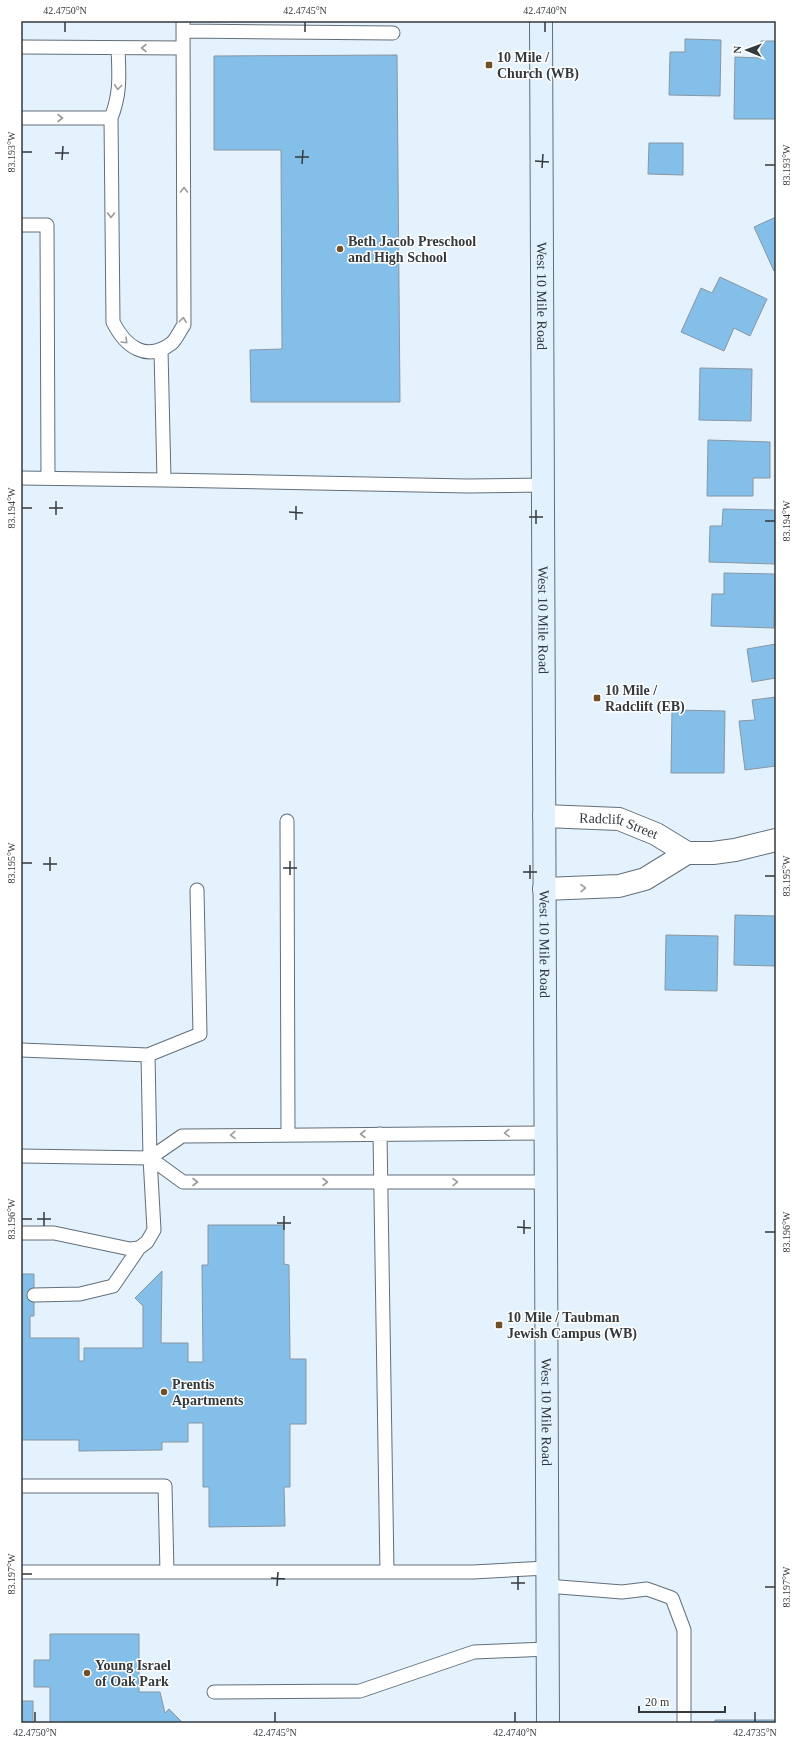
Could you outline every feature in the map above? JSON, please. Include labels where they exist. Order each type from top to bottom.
[{"type":"main road","name":"West 10 Mile Road","points":[[541,21],[548,1723]]},
{"type":"street","name":"Radclift Street","points":[[544,816],[619,819],[656,834],[687,853]]},
{"type":"street","points":[[544,889],[619,886],[645,879],[687,853],[713,853],[735,850],[776,840]]},
{"type":"lane","points":[[118,48],[119,84],[117,103],[111,118],[113,322],[120,336],[131,347],[142,351],[154,352],[161,350],[173,342],[184,325],[184,26],[393,33]]},
{"type":"lane","points":[[21,47],[183,48]]},
{"type":"lane","points":[[21,118],[111,118]]},
{"type":"lane","points":[[21,225],[47,225],[48,478]]},
{"type":"lane","points":[[161,350],[164,480]]},
{"type":"lane","points":[[21,478],[468,486],[544,485]]},
{"type":"lane","points":[[286,821],[288,1134]]},
{"type":"lane","points":[[21,1050],[148,1054],[200,1034],[197,890]]},
{"type":"lane","points":[[34,1295],[80,1294],[113,1286],[139,1248],[147,1242],[154,1230],[150,1158],[148,1054]]},
{"type":"lane","points":[[150,1158],[182,1136],[546,1133]]},
{"type":"lane","points":[[380,1134],[387,1572]]},
{"type":"lane","points":[[21,1156],[150,1158],[183,1182],[546,1182]]},
{"type":"lane","points":[[21,1233],[54,1234],[111,1246],[130,1249],[139,1248]]},
{"type":"lane","points":[[21,1486],[165,1486],[167,1572]]},
{"type":"lane","points":[[21,1572],[473,1572],[547,1577],[622,1592],[647,1589],[672,1598],[684,1630],[684,1723]]},
{"type":"lane","points":[[214,1692],[360,1691],[474,1652],[548,1649]]},
{"type":"building","points":[[685,39],[721,40],[720,96],[669,95],[670,52],[685,52]]},
{"type":"building","points":[[761,41],[776,41],[776,119],[734,119],[735,57],[761,58]]},
{"type":"building","name":"Beth Jacob Preschool and High School","points":[[397,55],[400,402],[251,402],[250,350],[282,349],[281,150],[214,150],[214,56]]},
{"type":"building","points":[[649,143],[683,143],[683,175],[648,174]]},
{"type":"building","points":[[776,217],[776,270],[774,271],[754,227]]},
{"type":"building","points":[[720,277],[767,299],[750,336],[734,328],[724,351],[681,332],[701,288],[712,293]]},
{"type":"building","points":[[700,368],[752,369],[751,421],[699,420]]},
{"type":"building","points":[[708,440],[770,442],[770,478],[753,478],[753,496],[707,496]]},
{"type":"building","points":[[723,509],[775,510],[775,564],[709,562],[710,526],[722,526]]},
{"type":"building","points":[[724,573],[775,574],[774,628],[711,626],[712,594],[724,594]]},
{"type":"building","points":[[776,644],[776,678],[752,682],[747,649]]},
{"type":"building","points":[[776,697],[776,766],[745,770],[739,721],[755,720],[752,700]]},
{"type":"building","points":[[672,710],[725,711],[724,773],[671,773]]},
{"type":"building","points":[[735,915],[776,916],[776,966],[734,965]]},
{"type":"building","points":[[666,935],[718,936],[717,991],[665,990]]},
{"type":"building","name":"Prentis Apartments","points":[[208,1225],[284,1225],[284,1264],[289,1265],[290,1359],[306,1359],[306,1424],[290,1424],[290,1487],[284,1487],[285,1526],[209,1527],[209,1487],[203,1487],[203,1423],[188,1423],[188,1442],[162,1442],[162,1450],[79,1451],[79,1440],[21,1440],[21,1274],[34,1274],[34,1316],[30,1316],[30,1338],[79,1338],[79,1361],[84,1361],[84,1348],[143,1348],[143,1306],[135,1298],[162,1271],[161,1343],[188,1343],[188,1362],[203,1362],[202,1265],[208,1265]]},
{"type":"building","name":"Young Israel of Oak Park","points":[[50,1634],[139,1634],[139,1692],[160,1692],[165,1713],[169,1709],[183,1723],[50,1723],[50,1687],[34,1687],[34,1660],[50,1660]]},
{"type":"building","points":[[21,1701],[33,1701],[33,1723],[21,1723]]},
{"type":"building","points":[[715,1720],[776,1720],[776,1723],[715,1723]]},
{"type":"place","name":"10 Mile / Church (WB)","points":[[489,65]]},
{"type":"place","name":"Beth Jacob Preschool and High School","points":[[340,249]]},
{"type":"place","name":"10 Mile / Radclift (EB)","points":[[597,698]]},
{"type":"place","name":"10 Mile / Taubman Jewish Campus (WB)","points":[[499,1325]]},
{"type":"place","name":"Prentis Apartments","points":[[164,1392]]},
{"type":"place","name":"Young Israel of Oak Park","points":[[87,1673]]}]
